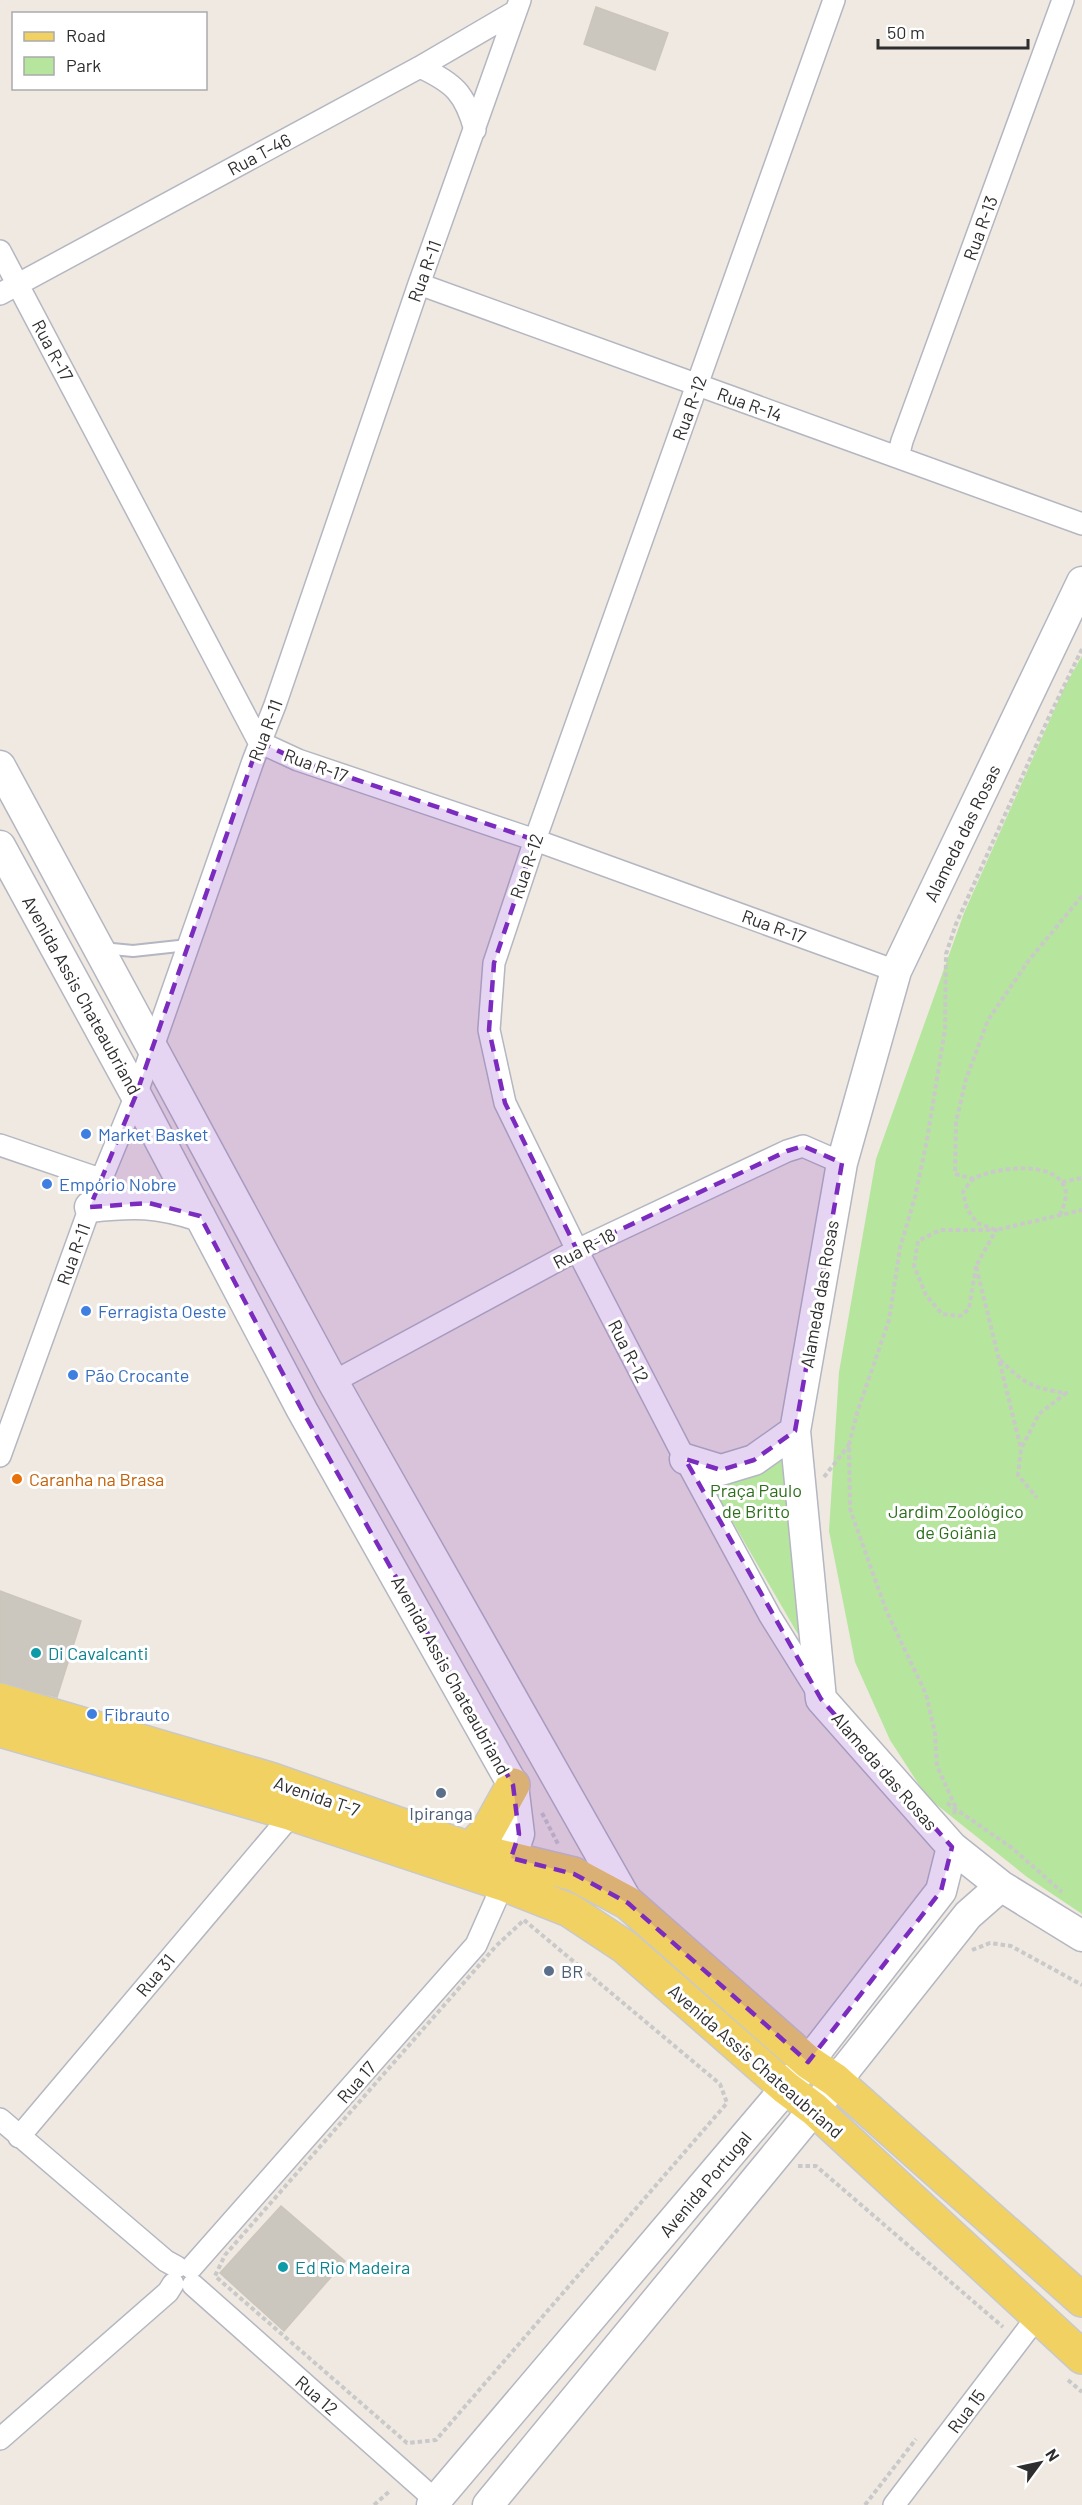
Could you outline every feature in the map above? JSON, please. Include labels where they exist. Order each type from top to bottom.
[{"type":"main road","name":"Alameda das Rosas","points":[[1082,582],[896,971],[842,1162],[795,1431],[821,1699],[948,1842],[1001,1886],[1082,1936]]},
{"type":"main road","name":"Avenida Assis Chateaubriand","points":[[0,766],[333,1382],[628,1903],[808,2062],[835,2080],[1082,2300]]},
{"type":"main road","name":"Avenida Assis Chateaubriand","points":[[0,846],[136,1095],[302,1410],[513,1785],[519,1834],[507,1871],[625,1947],[786,2088],[814,2109],[1038,2317],[1072,2366]]},
{"type":"main road","points":[[95,1193],[169,1206],[200,1216]]},
{"type":"main road","points":[[685,1459],[721,1470],[754,1460],[795,1431]]},
{"type":"main road","name":"Avenida T-7","points":[[0,1700],[270,1779],[470,1849],[507,1871]]},
{"type":"main road","name":"Avenida T-7","points":[[0,1730],[292,1814],[507,1871],[574,1874],[628,1903]]},
{"type":"main road","points":[[470,1849],[488,1830],[513,1785]]},
{"type":"main road","name":"Avenida Portugal","points":[[437,2504],[808,2062],[941,1891],[948,1842]]},
{"type":"main road","name":"Avenida Portugal","points":[[488,2505],[814,2109],[968,1915],[1001,1886]]},
{"type":"main road","points":[[941,1891],[953,1897],[968,1915]]},
{"type":"street","name":"Rua R-12","points":[[821,1699],[770,1616],[685,1459],[577,1250],[505,1103],[489,1030],[494,963],[535,840],[834,0]]},
{"type":"street","name":"Rua R-13","points":[[898,457],[1063,0]]},
{"type":"street","name":"Rua T-46","points":[[9,289],[420,67],[518,5]]},
{"type":"street","name":"Rua R-11","points":[[0,1456],[4,1433],[95,1193],[136,1095],[259,742],[275,705],[419,284],[518,5]]},
{"type":"street","points":[[420,67],[440,76],[458,90],[469,107],[475,130]]},
{"type":"street","name":"Rua R-17","points":[[0,251],[9,289],[259,742],[298,760],[535,840],[896,971]]},
{"type":"street","name":"Rua R-14","points":[[419,284],[1082,524]]},
{"type":"street","points":[[0,1145],[95,1193]]},
{"type":"street","name":"Rua R-18","points":[[333,1382],[577,1250],[787,1151],[803,1146],[842,1162]]},
{"type":"street","name":"Rua 31","points":[[19,2137],[292,1814]]},
{"type":"street","name":"Rua 17","points":[[0,2439],[177,2277],[476,1945],[507,1871]]},
{"type":"street","name":"Rua 12","points":[[0,2119],[437,2504]]},
{"type":"street","name":"Rua 15","points":[[894,2505],[1038,2317]]},
{"type":"lane","points":[[97,947],[133,951],[188,945]]},
{"type":"path","points":[[948,1842],[956,1808],[937,1766],[935,1733],[926,1694],[886,1610],[850,1509],[849,1445],[856,1413],[889,1320],[900,1248],[915,1197],[927,1140],[945,1029],[946,954],[956,924],[1048,718],[1082,649]]},
{"type":"path","points":[[974,1179],[955,1174],[956,1122],[966,1079],[988,1020],[1029,960],[1082,896]]},
{"type":"path","points":[[996,1230],[978,1223],[967,1209],[963,1192],[974,1179],[997,1171],[1036,1168],[1055,1174],[1065,1187],[1066,1198],[1060,1215]]},
{"type":"path","points":[[1062,1183],[1082,1178]]},
{"type":"path","points":[[996,1230],[976,1266],[969,1309],[960,1316],[942,1314],[926,1295],[914,1266],[918,1241],[940,1230],[996,1230],[1082,1210]]},
{"type":"path","points":[[976,1266],[1021,1449],[1018,1475],[1037,1498]]},
{"type":"path","points":[[999,1360],[1021,1380],[1037,1389],[1066,1393],[1039,1414],[1021,1449]]},
{"type":"path","points":[[822,1479],[849,1445]]},
{"type":"path","points":[[939,1799],[956,1808],[1012,1848],[1068,1897]]},
{"type":"path","points":[[524,1920],[720,2084],[727,2103],[436,2440],[407,2443],[215,2276],[225,2255],[496,1946],[524,1920]]},
{"type":"path","points":[[970,1951],[990,1943],[1011,1946],[1082,1985]]},
{"type":"path","points":[[816,2166],[1004,2326],[996,2335]]},
{"type":"path","points":[[1072,2366],[1082,2392]]},
{"type":"path","points":[[865,2505],[923,2430]]},
{"type":"path","points":[[374,2505],[392,2491],[384,2483]]},
{"type":"highlighted area","points":[[259,742],[298,760],[535,840],[494,963],[489,1030],[505,1103],[577,1250],[787,1151],[803,1146],[842,1163],[795,1431],[754,1460],[721,1470],[685,1459],[821,1699],[952,1847],[941,1891],[808,2062],[628,1903],[574,1874],[511,1858],[519,1834],[513,1785],[302,1410],[200,1216],[149,1203],[90,1207],[136,1095]]},
{"type":"green space","name":"Jardim Zoológico de Goiânia","points":[[1082,656],[1082,1914],[1027,1877],[927,1797],[890,1740],[855,1662],[829,1531],[839,1372],[876,1159],[964,913],[1065,686]]},
{"type":"green space","name":"Praça Paulo de Britto","points":[[782,1453],[799,1636],[709,1481]]},
{"type":"building","points":[[596,7],[668,33],[655,70],[584,44]]},
{"type":"building","name":"Di Cavalcanti","points":[[0,1591],[81,1621],[57,1697],[0,1682]]},
{"type":"building","name":"Ed Rio Madeira","points":[[281,2206],[345,2261],[284,2331],[220,2273]]},
{"type":"place","name":"Market Basket","points":[[86,1134]]},
{"type":"place","name":"Empório Nobre","points":[[47,1184]]},
{"type":"place","name":"Ferragista Oeste","points":[[86,1311]]},
{"type":"place","name":"Pão Crocante","points":[[73,1375]]},
{"type":"place","name":"Caranha na Brasa","points":[[17,1479]]},
{"type":"place","name":"Di Cavalcanti","points":[[36,1653]]},
{"type":"place","name":"Fibrauto","points":[[92,1714]]},
{"type":"place","name":"Ipiranga","points":[[441,1793]]},
{"type":"place","name":"BR","points":[[549,1971]]},
{"type":"place","name":"Ed Rio Madeira","points":[[283,2267]]}]
